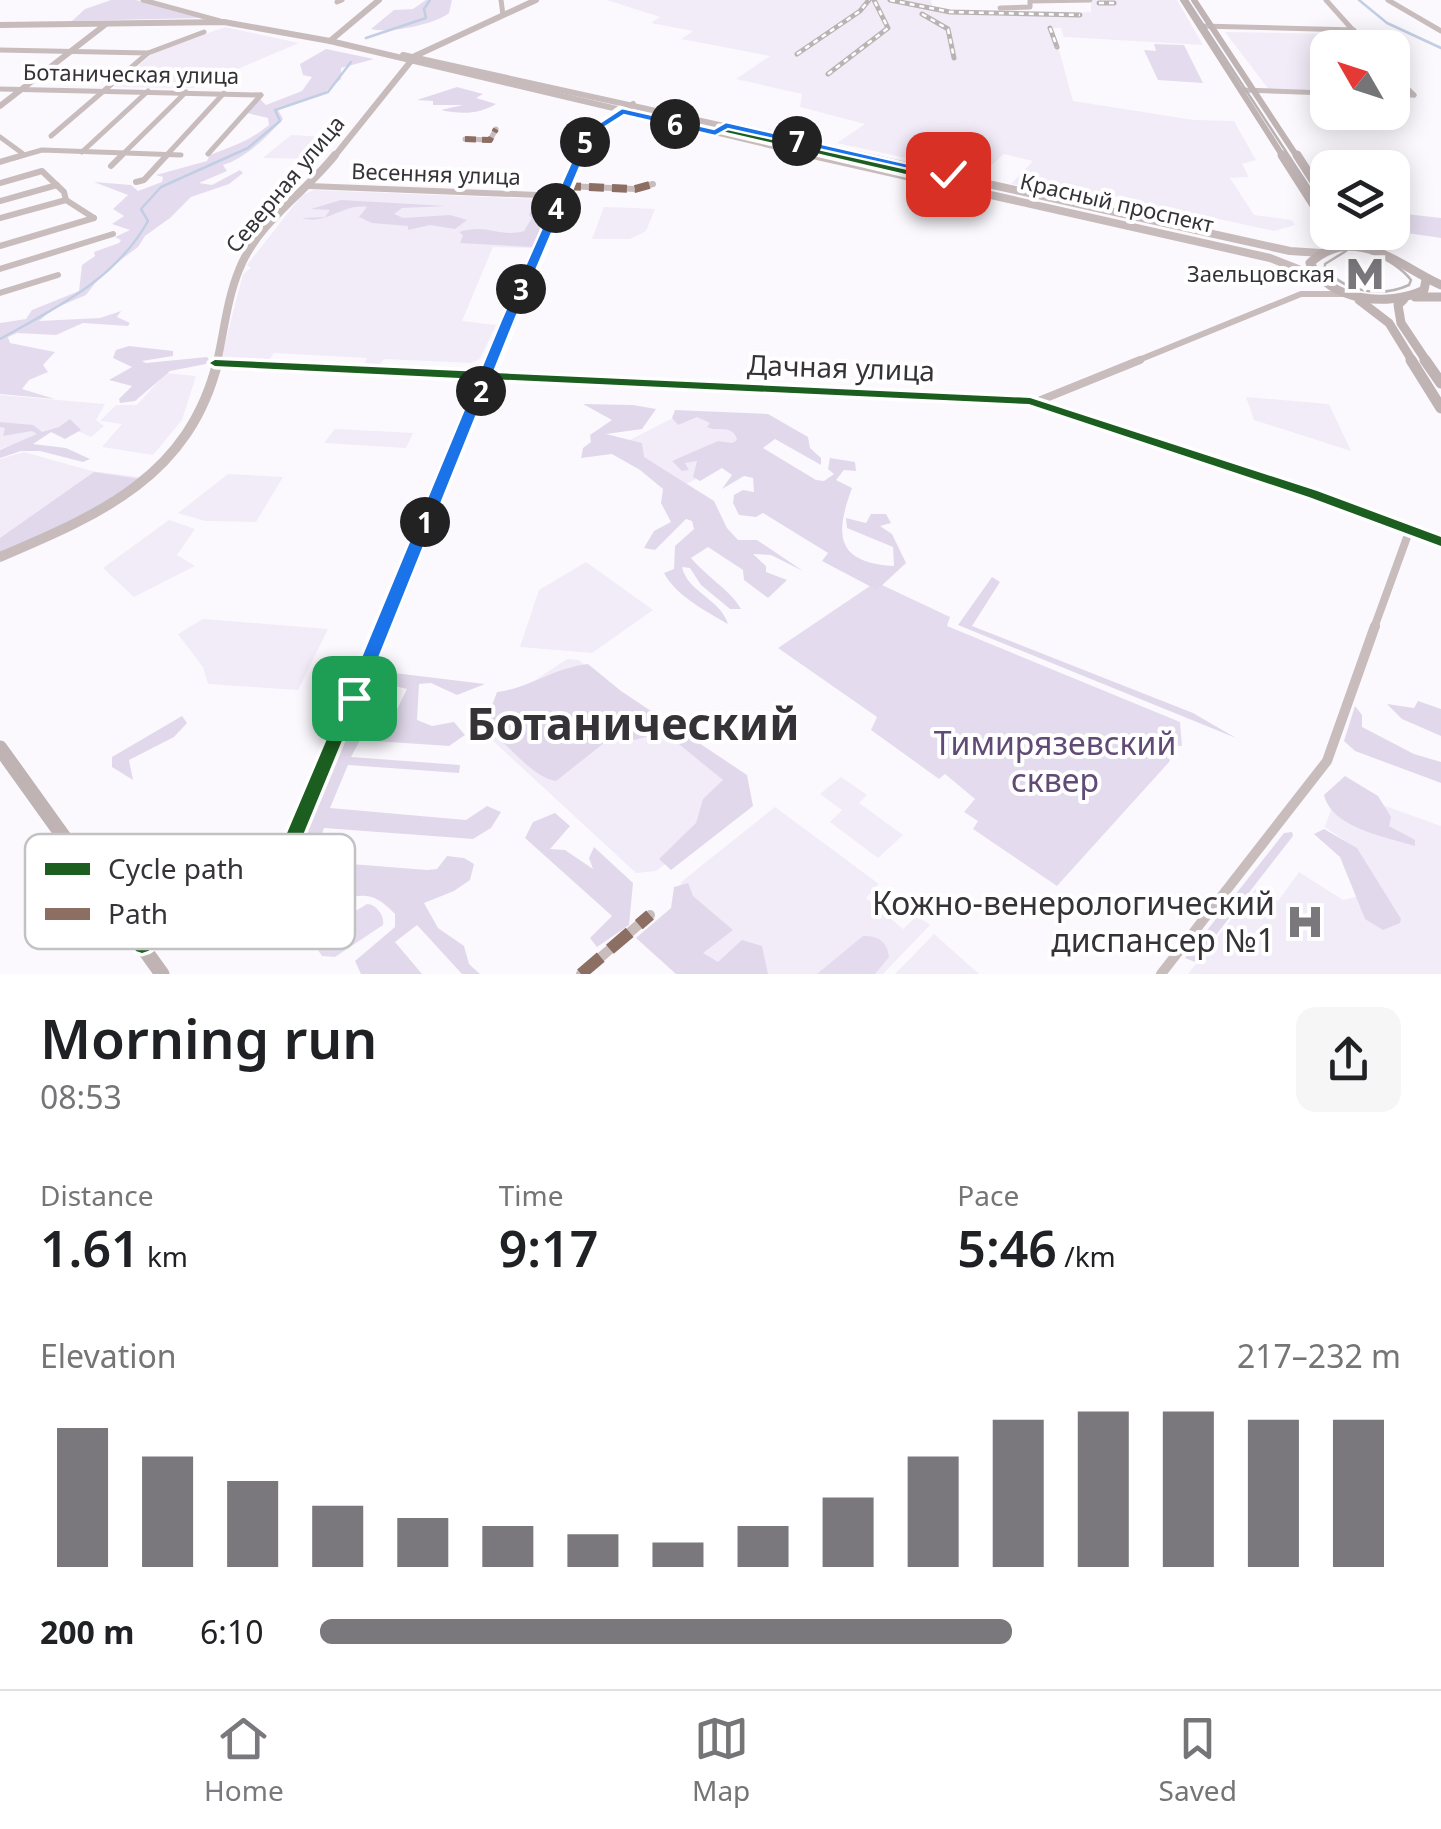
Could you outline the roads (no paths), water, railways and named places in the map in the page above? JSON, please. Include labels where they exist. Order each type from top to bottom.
[{"type":"main road","points":[[330,41],[380,0]]},
{"type":"main road","name":"Северная улица","points":[[0,556],[105,508],[157,470],[204,405],[242,263],[288,205],[309,186],[413,59],[536,0]]},
{"type":"main road","points":[[1183,0],[1310,199]]},
{"type":"main road","points":[[1194,0],[1310,176]]},
{"type":"main road","points":[[194,22],[203,16]]},
{"type":"main road","name":"Красный проспект","points":[[0,25],[224,22],[330,41],[582,93],[715,133],[1278,260],[1316,276]]},
{"type":"main road","points":[[0,106],[106,24]]},
{"type":"main road","name":"Красный проспект","points":[[413,59],[570,100],[726,126],[1290,251],[1325,252]]},
{"type":"main road","points":[[570,100],[582,93]]},
{"type":"main road","points":[[295,834],[590,133],[628,108]]},
{"type":"main road","points":[[715,133],[726,126]]},
{"type":"main road","points":[[801,153],[812,145]]},
{"type":"main road","points":[[938,183],[950,181],[948,174]]},
{"type":"main road","points":[[989,195],[1002,187]]},
{"type":"main road","points":[[1209,244],[1215,240],[1214,234]]},
{"type":"main road","points":[[1328,250],[1310,263],[1316,276],[1351,295],[1388,323],[1441,408]]},
{"type":"main road","points":[[1375,250],[1405,262],[1426,280],[1441,286]]},
{"type":"main road","points":[[1325,252],[1379,253]]},
{"type":"main road","points":[[1426,280],[1424,290],[1398,306],[1401,323],[1441,383]]},
{"type":"main road","points":[[1351,295],[1441,297]]},
{"type":"main road","name":"Дачная улица","points":[[215,363],[1036,402],[1441,542]]},
{"type":"main road","points":[[0,748],[62,834]]},
{"type":"main road","points":[[145,949],[162,974]]},
{"type":"street","points":[[145,0],[224,22]]},
{"type":"street","points":[[501,0],[503,15]]},
{"type":"street","points":[[1000,8],[1030,7],[1030,1],[1090,0]]},
{"type":"street","points":[[1326,0],[1354,30]]},
{"type":"street","points":[[1388,0],[1441,32]]},
{"type":"street","points":[[1200,26],[1354,30]]},
{"type":"street","points":[[52,136],[148,53],[204,32]]},
{"type":"street","points":[[0,50],[148,53]]},
{"type":"street","name":"Ботаническая улица","points":[[0,89],[261,95],[208,154]]},
{"type":"street","points":[[1242,90],[1310,93]]},
{"type":"street","points":[[82,152],[148,91]]},
{"type":"street","points":[[111,166],[186,92]]},
{"type":"street","points":[[136,182],[144,180],[224,93]]},
{"type":"street","points":[[465,139],[490,140],[496,129]]},
{"type":"street","points":[[0,137],[22,153]]},
{"type":"street","points":[[2,161],[10,145]]},
{"type":"street","points":[[2,161],[22,153],[180,155]]},
{"type":"street","points":[[0,183],[42,172],[66,200],[94,218],[0,246]]},
{"type":"street","name":"Весенняя улица","points":[[309,186],[564,191],[635,190],[653,184]]},
{"type":"street","points":[[0,201],[57,185]]},
{"type":"street","points":[[0,218],[66,200]]},
{"type":"street","points":[[0,269],[114,234]]},
{"type":"street","points":[[0,294],[58,275]]},
{"type":"street","points":[[1301,294],[1316,276]]},
{"type":"street","points":[[1036,402],[1301,294],[1351,295]]},
{"type":"street","points":[[1160,974],[1327,761],[1410,529]]},
{"type":"street","points":[[581,974],[650,915]]},
{"type":"waterway","points":[[366,38],[426,18],[424,9],[430,0]]},
{"type":"waterway","points":[[1359,0],[1387,23],[1441,48]]},
{"type":"waterway","points":[[0,339],[83,290],[119,260],[148,221],[141,209],[161,187],[248,148],[280,121],[275,110],[328,92],[351,62]]},
{"type":"tram line","points":[[1187,0],[1310,188]]},
{"type":"tram line","points":[[1346,250],[1325,264],[1325,270],[1344,283],[1376,292],[1409,285],[1411,280],[1404,272],[1367,250]]},
{"type":"railway","points":[[797,54],[860,11],[869,0]]},
{"type":"railway","points":[[828,74],[888,28],[874,0]]},
{"type":"railway","points":[[890,0],[950,12],[1080,15]]},
{"type":"railway","points":[[1099,3],[1114,3]]},
{"type":"railway","points":[[922,14],[948,29],[954,58]]},
{"type":"railway","points":[[1050,28],[1057,47]]},
{"type":"place","name":"Заельцовская","points":[[1365,274]]},
{"type":"place","name":"Кожно-венерологический диспансер №1","points":[[1305,922]]},
{"type":"district","name":"Ботанический","points":[[633,724]]},
{"type":"park label","name":"Тимирязевский сквер","points":[[1055,762]]}]
